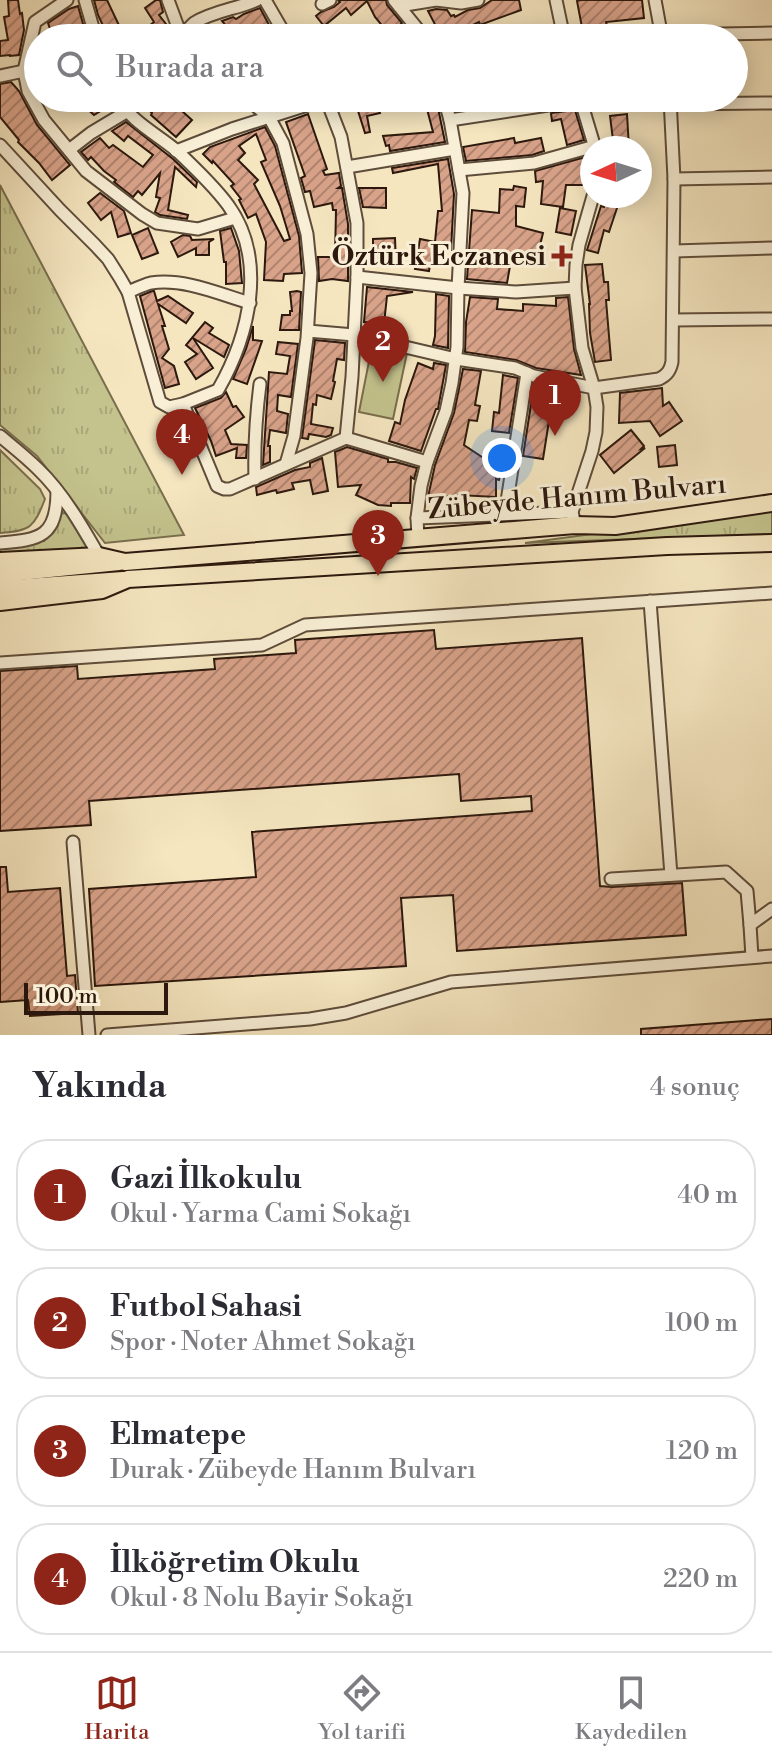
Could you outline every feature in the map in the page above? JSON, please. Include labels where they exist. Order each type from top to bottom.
[{"type":"highway","name":"Zübeyde Hanım Bulvarı","points":[[127,571],[574,518],[615,526],[772,503]]},
{"type":"highway","name":"Zübeyde Hanım Bulvarı","points":[[127,571],[772,543]]},
{"type":"highway","points":[[0,561],[99,556],[127,571],[102,590],[0,602]]},
{"type":"main road","points":[[0,575],[52,577],[127,571]]},
{"type":"main road","points":[[0,588],[52,577]]},
{"type":"street","points":[[35,24],[67,0]]},
{"type":"street","points":[[85,0],[92,24]]},
{"type":"street","points":[[168,0],[176,24]]},
{"type":"street","points":[[193,24],[257,0]]},
{"type":"street","points":[[265,0],[279,24]]},
{"type":"street","points":[[397,3],[478,0]]},
{"type":"street","points":[[556,0],[561,24]]},
{"type":"street","points":[[655,0],[660,24]]},
{"type":"street","points":[[397,3],[414,24]]},
{"type":"street","points":[[748,34],[772,33]]},
{"type":"street","points":[[0,76],[24,71]]},
{"type":"street","points":[[748,103],[772,103]]},
{"type":"street","points":[[39,112],[86,171],[157,223],[198,229],[235,218]]},
{"type":"street","points":[[69,150],[114,112]]},
{"type":"street","points":[[0,145],[108,259],[128,292],[160,402],[169,407],[183,404],[218,390],[236,354],[250,303],[248,255],[240,228],[228,204],[134,112]]},
{"type":"street","points":[[263,112],[283,143],[307,234],[311,273],[308,331],[294,436],[286,464]]},
{"type":"street","points":[[176,151],[284,112]]},
{"type":"street","points":[[331,112],[341,137],[357,223],[357,277],[346,438]]},
{"type":"street","points":[[418,538],[421,486],[446,411],[456,359],[463,193],[448,112]]},
{"type":"street","points":[[450,120],[500,112]]},
{"type":"street","points":[[584,112],[592,136]]},
{"type":"street","points":[[308,331],[354,335],[456,359],[515,368],[594,388],[666,376],[670,370],[673,320],[674,179],[671,112]]},
{"type":"street","points":[[347,167],[455,149]]},
{"type":"street","points":[[459,170],[534,163],[580,151]]},
{"type":"street","points":[[674,179],[772,177]]},
{"type":"street","points":[[417,518],[505,514],[574,518],[596,432],[597,407],[582,348],[575,288],[579,245],[590,208]]},
{"type":"street","points":[[674,251],[772,248]]},
{"type":"street","points":[[357,277],[516,292],[575,288]]},
{"type":"street","points":[[128,292],[149,284],[168,282],[187,284],[250,303]]},
{"type":"street","points":[[673,320],[772,319]]},
{"type":"street","points":[[505,514],[527,373]]},
{"type":"street","points":[[255,479],[254,452],[260,384]]},
{"type":"street","points":[[183,404],[217,486],[224,489],[255,479],[346,438],[427,462]]},
{"type":"street","points":[[0,436],[57,490],[99,556]]},
{"type":"street","points":[[0,543],[38,538],[49,528],[57,510],[57,490]]},
{"type":"street","points":[[0,663],[262,645],[305,625],[772,593]]},
{"type":"street","points":[[650,601],[671,875]]},
{"type":"street","points":[[73,842],[89,1035]]},
{"type":"street","points":[[611,879],[726,872],[747,891],[752,957]]},
{"type":"street","points":[[750,925],[772,909]]},
{"type":"street","points":[[107,1035],[322,1017],[346,1013],[451,982],[772,956]]},
{"type":"green space","points":[[0,185],[184,535],[105,543],[37,456],[0,425]]},
{"type":"green space","points":[[372,346],[407,353],[393,419],[359,412]]},
{"type":"green space","points":[[0,450],[40,489],[45,499],[34,522],[19,531],[0,533]]},
{"type":"green space","points":[[772,510],[772,534],[525,543]]},
{"type":"green space","points":[[59,514],[68,514],[89,549],[0,555],[0,545],[44,541]]},
{"type":"building","points":[[8,0],[18,0],[24,30],[19,55],[0,56],[0,41],[8,40],[4,17],[9,16]]},
{"type":"building","points":[[94,0],[107,0],[118,24],[102,24]]},
{"type":"building","points":[[160,0],[163,12],[159,15],[166,24],[152,24],[154,22],[145,8]]},
{"type":"building","points":[[338,0],[386,0],[402,23],[381,24],[367,1],[351,15],[346,8],[322,24],[316,16],[340,2]]},
{"type":"building","points":[[492,0],[519,0],[521,10],[483,24],[435,24],[428,11],[447,10],[455,17]]},
{"type":"building","points":[[642,0],[644,18],[607,24],[581,24],[577,1]]},
{"type":"building","points":[[78,6],[83,24],[48,24],[48,23]]},
{"type":"building","points":[[260,8],[269,24],[224,24],[222,21]]},
{"type":"building","points":[[11,82],[19,91],[24,100],[24,112],[30,112],[70,165],[52,180],[0,117],[0,84]]},
{"type":"building","points":[[183,112],[192,120],[176,137],[152,113]]},
{"type":"building","points":[[358,112],[380,112],[367,116],[370,132],[365,133]]},
{"type":"building","points":[[428,112],[439,112],[445,142],[390,151],[383,136],[433,132]]},
{"type":"building","points":[[576,112],[583,136],[580,136],[580,141],[567,145],[561,119],[552,121],[551,113]]},
{"type":"building","points":[[308,114],[327,169],[323,171],[325,175],[339,173],[341,186],[338,188],[342,188],[348,224],[348,281],[319,281],[318,257],[335,257],[336,210],[333,210],[332,203],[314,207],[310,191],[305,192],[301,178],[305,176],[286,122]]},
{"type":"building","points":[[627,114],[628,136],[612,136],[610,116]]},
{"type":"building","points":[[126,122],[197,182],[196,187],[175,167],[168,210],[188,215],[187,219],[155,212],[160,198],[156,197],[160,173],[142,195],[138,191],[133,197],[91,157],[88,160],[81,152],[100,138],[109,148],[113,145],[143,167],[153,155],[128,136],[124,141],[112,131]]},
{"type":"building","points":[[265,127],[275,146],[299,236],[302,273],[284,274],[283,281],[264,280],[266,242],[256,214],[248,218],[241,199],[231,186],[234,184],[203,154],[210,147]],"holes":[[[256,134],[266,160],[261,162],[290,239],[284,241],[254,184],[258,180],[238,160],[245,153],[239,146]]]},
{"type":"building","points":[[514,138],[515,143],[541,138],[544,151],[532,155],[466,161],[463,147]]},
{"type":"building","points":[[448,159],[454,194],[451,250],[433,249],[429,271],[415,269],[420,239],[435,242],[438,211],[442,211],[438,164],[393,173],[392,168]]},
{"type":"building","points":[[580,159],[580,185],[566,185],[563,207],[541,204],[543,181],[536,182],[535,171]]},
{"type":"building","points":[[514,186],[526,188],[524,207],[516,206],[516,226],[543,233],[536,262],[512,255],[507,283],[467,279],[472,210],[499,213],[500,189],[513,190]]},
{"type":"building","points":[[359,188],[386,188],[386,208],[363,207]]},
{"type":"building","points":[[100,193],[124,211],[131,233],[118,237],[111,212],[101,220],[88,203]]},
{"type":"building","points":[[560,208],[576,211],[571,235],[556,232]]},
{"type":"building","points":[[600,208],[617,208],[609,232],[604,230],[598,253],[587,250]]},
{"type":"building","points":[[148,228],[158,253],[142,259],[132,235]]},
{"type":"building","points":[[231,228],[239,251],[242,283],[226,284],[226,262],[220,231]]},
{"type":"building","points":[[183,235],[190,236],[192,240],[214,239],[209,242],[209,255],[196,255],[196,248],[178,257],[171,242]]},
{"type":"building","points":[[395,238],[396,264],[373,264],[373,239]]},
{"type":"building","points":[[602,264],[604,282],[608,282],[609,300],[606,300],[611,360],[595,362],[585,265]]},
{"type":"building","points":[[367,287],[413,292],[387,296],[384,324],[364,322]]},
{"type":"building","points":[[152,291],[157,301],[168,296],[193,313],[186,323],[158,304],[169,349],[162,358],[174,366],[179,384],[165,388],[140,296]]},
{"type":"building","points":[[290,292],[301,292],[299,330],[280,330],[282,315],[290,315],[292,311]]},
{"type":"building","points":[[436,294],[449,296],[448,348],[433,345]]},
{"type":"building","points":[[470,297],[498,299],[497,309],[523,311],[523,304],[556,306],[556,298],[568,297],[574,349],[581,375],[465,352]]},
{"type":"building","points":[[205,322],[213,328],[209,333],[229,345],[224,357],[193,338],[213,368],[196,379],[185,362],[197,354],[186,345]]},
{"type":"building","points":[[253,326],[253,340],[262,341],[247,384],[233,379]]},
{"type":"building","points":[[315,340],[345,343],[344,360],[337,359],[331,399],[317,395],[316,405],[313,404],[311,424],[333,428],[331,435],[309,434],[308,439],[302,438]]},
{"type":"building","points":[[278,342],[298,344],[291,397],[278,395],[277,411],[288,414],[286,433],[270,430],[270,462],[263,465],[269,372],[287,374],[290,356],[276,354]]},
{"type":"building","points":[[418,363],[433,369],[434,363],[446,365],[438,409],[421,451],[389,441],[395,422],[400,424]]},
{"type":"building","points":[[463,369],[481,371],[475,405],[480,406],[477,421],[469,420],[464,445],[485,459],[488,449],[506,454],[499,480],[496,479],[496,497],[428,497],[435,465],[454,413]]},
{"type":"building","points":[[503,375],[518,378],[509,433],[492,431],[494,412],[499,413]]},
{"type":"building","points":[[534,385],[554,389],[543,459],[523,456]]},
{"type":"building","points":[[662,388],[663,406],[669,402],[682,421],[660,436],[650,421],[619,423],[620,393]]},
{"type":"building","points":[[226,392],[233,407],[236,406],[244,417],[225,430],[231,444],[247,445],[246,458],[236,458],[237,448],[216,456],[195,408],[221,398]]},
{"type":"building","points":[[631,430],[644,446],[641,449],[645,448],[614,473],[600,455]]},
{"type":"building","points":[[675,445],[677,465],[659,467],[657,447]]},
{"type":"building","points":[[347,447],[388,459],[388,462],[417,468],[414,479],[411,477],[410,503],[378,505],[356,495],[361,485],[338,487],[335,452]]},
{"type":"building","points":[[322,458],[328,491],[313,494],[310,480],[292,483],[294,489],[257,495],[256,487],[310,467],[310,463]]},
{"type":"building","points":[[434,630],[436,649],[582,638],[600,886],[682,883],[686,935],[457,951],[453,895],[401,898],[406,966],[95,986],[89,889],[256,877],[252,832],[532,811],[531,796],[461,801],[459,774],[89,801],[91,825],[0,831],[0,671],[77,666],[78,679],[215,669],[214,659],[296,653],[295,640]]},
{"type":"building","points":[[0,867],[6,867],[8,892],[60,888],[67,976],[75,975],[78,1013],[30,1016],[28,1000],[0,1002]]},
{"type":"building","points":[[772,1019],[772,1035],[641,1035],[641,1029]]},
{"type":"place","name":"Öztürk Eczanesi","points":[[562,256]]},
{"type":"place","name":"Futbol Sahasi","points":[[383,382]]},
{"type":"place","name":"Gazi İlkokulu","points":[[555,436]]},
{"type":"place","name":"İlköğretim Okulu","points":[[182,475]]},
{"type":"place","name":"Elmatepe","points":[[378,576]]}]
